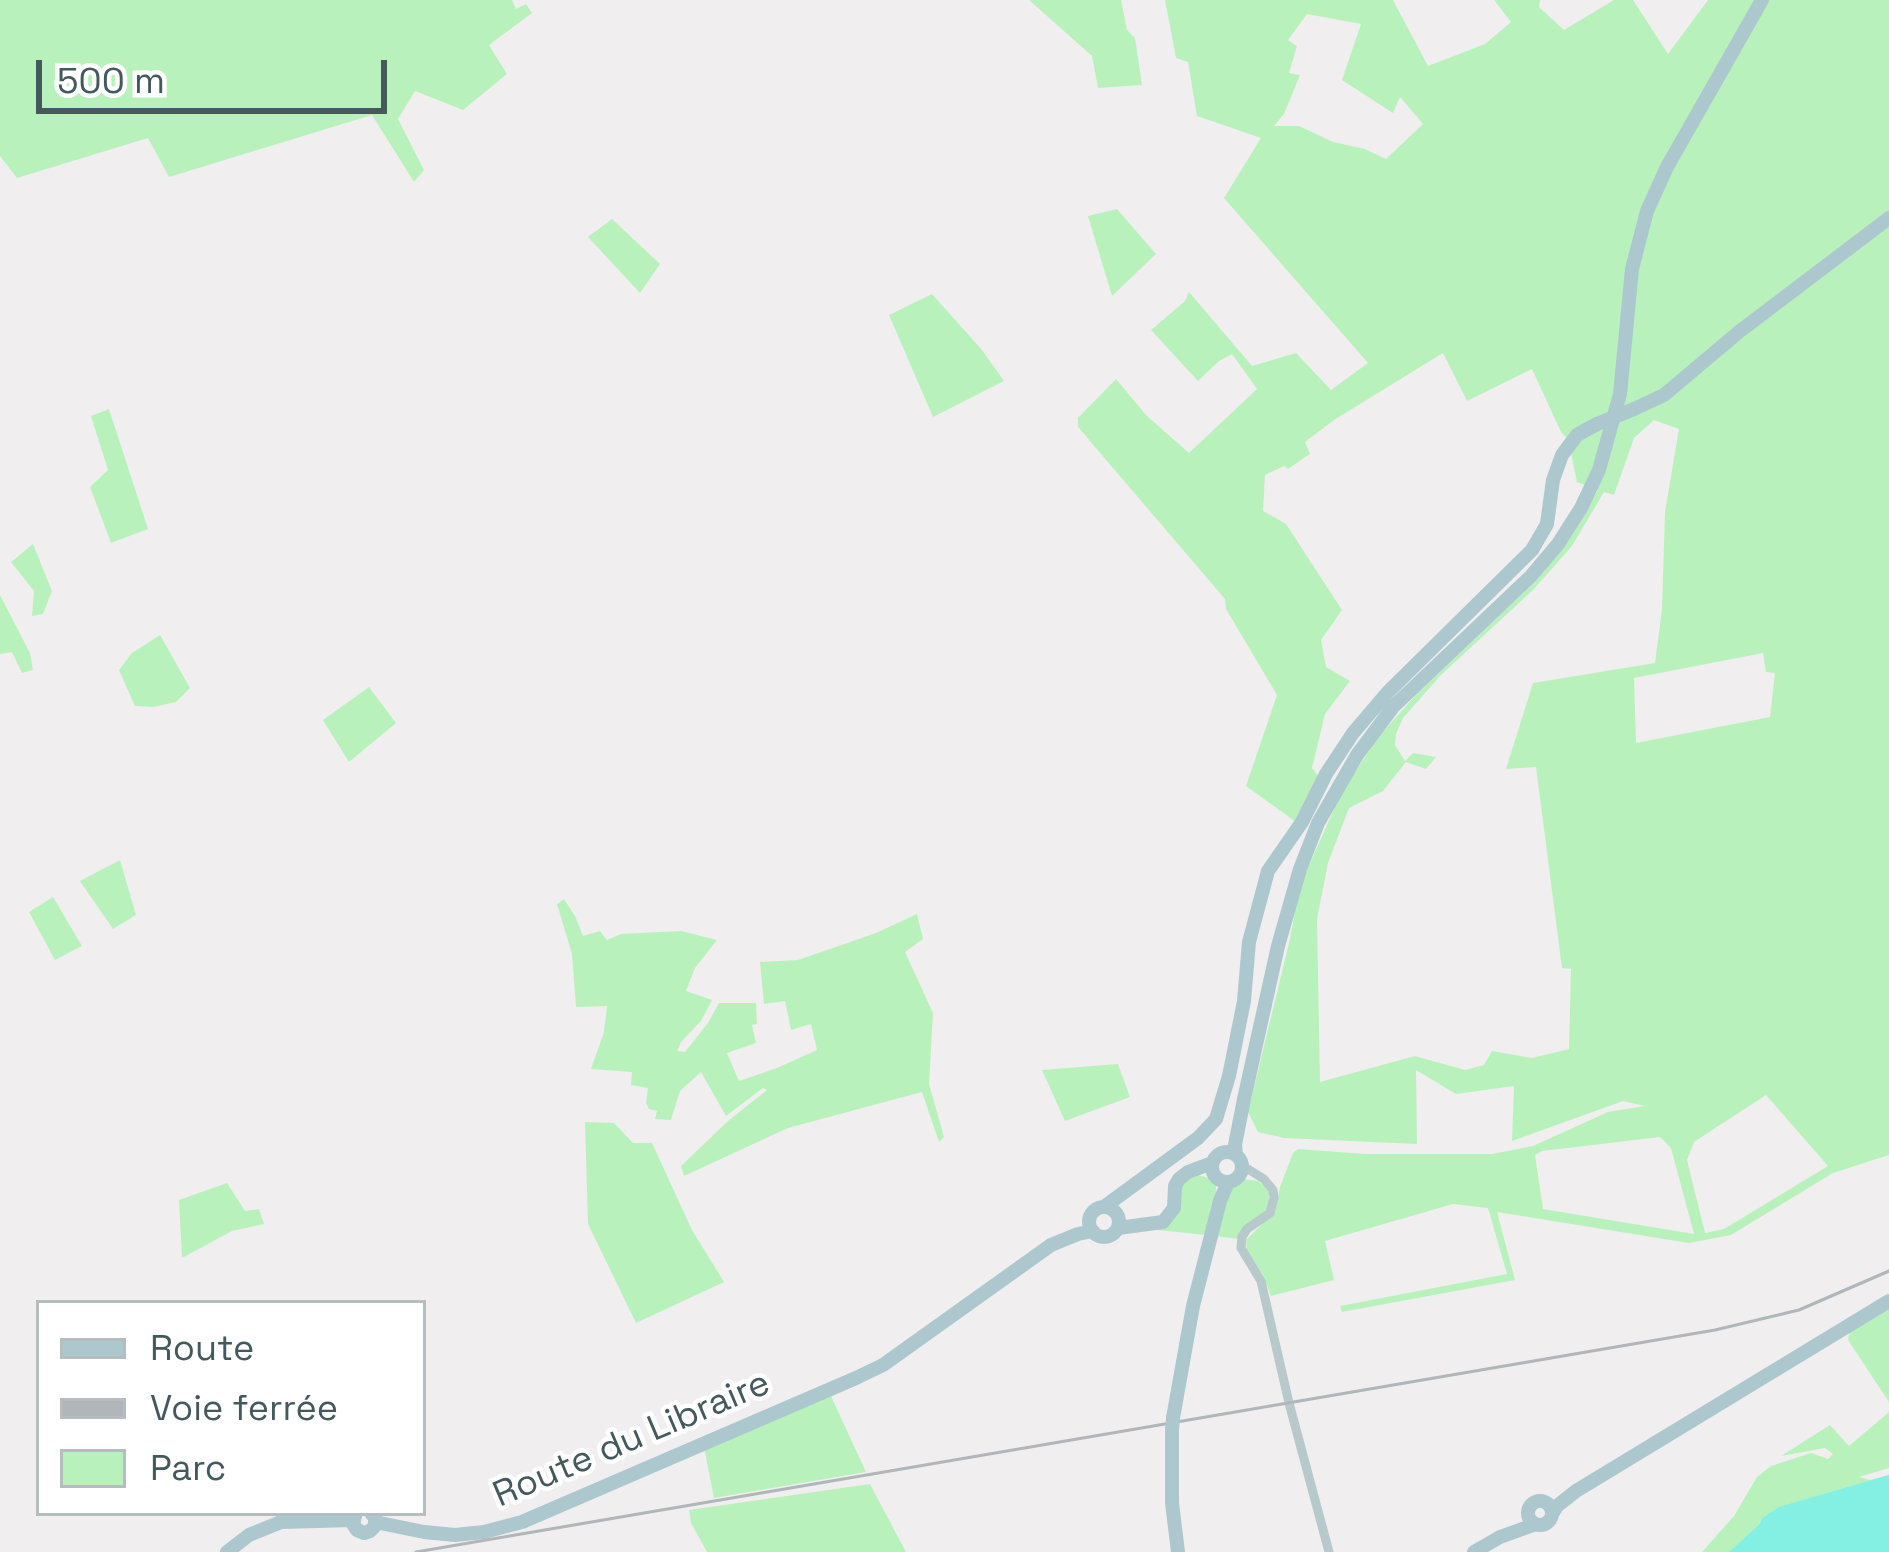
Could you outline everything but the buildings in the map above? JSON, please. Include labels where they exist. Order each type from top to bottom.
[{"type":"main road","points":[[1178,1552],[1172,1503],[1172,1424],[1193,1306],[1291,897],[1311,839],[1357,754],[1393,707],[1531,577],[1581,508],[1599,470],[1620,394],[1632,268],[1647,211],[1762,0]]},
{"type":"main road","points":[[1227,1168],[1195,1170],[1179,1179],[1174,1208],[1163,1222],[1153,1226],[1118,1217],[1092,1213],[1087,1229],[1106,1237],[1118,1217],[1121,1193],[1198,1138],[1216,1119],[1244,1001],[1249,942],[1268,871],[1353,733],[1388,692],[1532,550],[1547,524],[1562,454],[1577,436],[1597,424],[1664,395],[1889,218]]},
{"type":"main road","name":"Route du Libraire","points":[[354,1516],[354,1528],[364,1533],[373,1529],[373,1518],[455,1535],[506,1527],[883,1365],[1051,1245],[1087,1229]]},
{"type":"main road","points":[[1474,1552],[1521,1520],[1532,1518],[1531,1503],[1548,1508],[1553,1500],[1576,1491],[1889,1301]]},
{"type":"main road","points":[[227,1552],[249,1535],[280,1522],[354,1516]]},
{"type":"street","points":[[1227,1168],[1258,1175],[1273,1190],[1270,1214],[1247,1229],[1241,1248],[1261,1281],[1329,1552]]},
{"type":"green space","points":[[0,0],[512,0],[516,9],[526,4],[532,13],[489,45],[507,74],[463,110],[415,91],[398,119],[424,170],[414,182],[372,115],[169,177],[148,138],[17,178],[0,156]]},
{"type":"green space","points":[[1029,0],[1121,0],[1127,30],[1135,38],[1142,85],[1098,88],[1092,56]]},
{"type":"green space","points":[[1165,0],[1393,0],[1428,66],[1485,44],[1511,22],[1494,0],[1540,0],[1539,7],[1564,30],[1614,0],[1633,0],[1668,54],[1708,0],[1889,0],[1889,1155],[1833,1173],[1731,1235],[1689,1243],[1497,1212],[1515,1280],[1342,1312],[1340,1306],[1507,1274],[1488,1208],[1453,1204],[1325,1241],[1334,1280],[1271,1296],[1246,1240],[1275,1211],[1280,1187],[1298,1149],[1492,1154],[1533,1146],[1608,1112],[1645,1106],[1623,1101],[1512,1141],[1514,1086],[1456,1094],[1416,1070],[1417,1144],[1284,1138],[1258,1132],[1248,1112],[1299,888],[1342,791],[1380,735],[1416,695],[1537,580],[1598,490],[1577,482],[1568,439],[1532,369],[1467,401],[1443,353],[1305,442],[1310,454],[1288,469],[1284,466],[1265,475],[1263,511],[1286,524],[1342,610],[1321,640],[1326,667],[1350,681],[1325,714],[1312,768],[1319,777],[1296,822],[1246,786],[1277,695],[1226,609],[1225,599],[1078,427],[1078,418],[1116,379],[1147,416],[1189,453],[1257,389],[1232,354],[1198,381],[1151,330],[1189,292],[1252,366],[1296,353],[1331,390],[1368,363],[1224,198],[1261,138],[1197,116],[1188,62],[1176,58]],"holes":[[[1307,14],[1361,24],[1342,80],[1393,113],[1400,97],[1423,124],[1386,159],[1299,126],[1274,126],[1300,75],[1289,73],[1297,46],[1288,40]],[[1654,420],[1679,429],[1665,512],[1655,663],[1533,683],[1506,769],[1536,767],[1562,968],[1571,969],[1569,1049],[1532,1058],[1492,1051],[1484,1065],[1465,1070],[1415,1056],[1320,1082],[1317,919],[1328,863],[1349,808],[1383,791],[1406,762],[1426,769],[1436,757],[1413,753],[1405,761],[1395,745],[1403,718],[1572,546],[1604,492],[1614,495],[1634,438]],[[1763,653],[1766,672],[1775,673],[1770,717],[1636,743],[1634,678]],[[1766,1095],[1828,1166],[1724,1229],[1705,1233],[1687,1160],[1694,1142]],[[1660,1137],[1671,1148],[1694,1234],[1543,1209],[1535,1155]]]},
{"type":"green space","points":[[1117,209],[1156,254],[1112,296],[1088,216]]},
{"type":"green space","points":[[612,219],[660,264],[640,293],[588,237]]},
{"type":"green space","points":[[932,294],[1004,381],[933,417],[889,315]]},
{"type":"green space","points":[[109,409],[148,529],[111,543],[90,487],[108,470],[91,416]]},
{"type":"green space","points":[[33,544],[52,591],[43,614],[32,616],[34,591],[11,562]]},
{"type":"green space","points":[[0,595],[30,653],[33,670],[22,673],[12,652],[0,654]]},
{"type":"green space","points":[[160,635],[190,688],[176,702],[135,706],[119,670],[132,653]]},
{"type":"green space","points":[[369,687],[396,723],[349,762],[323,720]]},
{"type":"green space","points":[[120,860],[136,915],[113,929],[80,881]]},
{"type":"green space","points":[[53,897],[82,946],[55,960],[29,912]]},
{"type":"green space","points":[[564,899],[583,936],[600,931],[607,940],[621,934],[681,931],[717,940],[695,968],[686,991],[712,1000],[677,1051],[685,1052],[719,1003],[756,1003],[757,1024],[752,1025],[756,1043],[727,1053],[739,1081],[817,1050],[811,1024],[791,1030],[785,1001],[764,1004],[760,962],[798,960],[917,914],[923,939],[905,952],[933,1013],[929,1084],[944,1137],[939,1142],[922,1092],[788,1128],[684,1176],[681,1166],[767,1090],[763,1088],[726,1116],[701,1072],[680,1091],[671,1120],[655,1119],[657,1111],[646,1103],[648,1088],[631,1085],[632,1072],[591,1069],[607,1006],[576,1007],[572,954],[557,904]]},
{"type":"green space","points":[[1118,1064],[1130,1097],[1065,1121],[1042,1070]]},
{"type":"green space","points":[[585,1122],[614,1123],[633,1143],[652,1143],[692,1230],[724,1282],[636,1323],[588,1224]]},
{"type":"green space","points":[[1197,1175],[1216,1184],[1206,1235],[1157,1230],[1168,1223],[1181,1184]]},
{"type":"green space","points":[[1244,1179],[1266,1187],[1269,1206],[1242,1229],[1238,1239],[1215,1236],[1228,1191]]},
{"type":"green space","points":[[227,1183],[245,1211],[259,1209],[264,1224],[232,1231],[182,1258],[179,1200]]},
{"type":"green space","points":[[1889,1307],[1889,1402],[1848,1340],[1850,1329]]},
{"type":"green space","points":[[830,1394],[866,1472],[714,1498],[704,1447]]},
{"type":"green space","points":[[1889,1412],[1889,1468],[1859,1477],[1870,1480],[1889,1475],[1743,1552],[1702,1552],[1734,1516],[1757,1477],[1771,1466],[1811,1453],[1828,1459],[1833,1454],[1825,1448],[1781,1456],[1830,1425],[1849,1446]]},
{"type":"green space","points":[[870,1484],[906,1552],[707,1552],[691,1523],[689,1510]]},
{"type":"water","points":[[1889,1475],[1889,1552],[1729,1552],[1779,1507]]},
{"type":"railway","points":[[416,1552],[1715,1330],[1799,1310],[1889,1271]]}]
